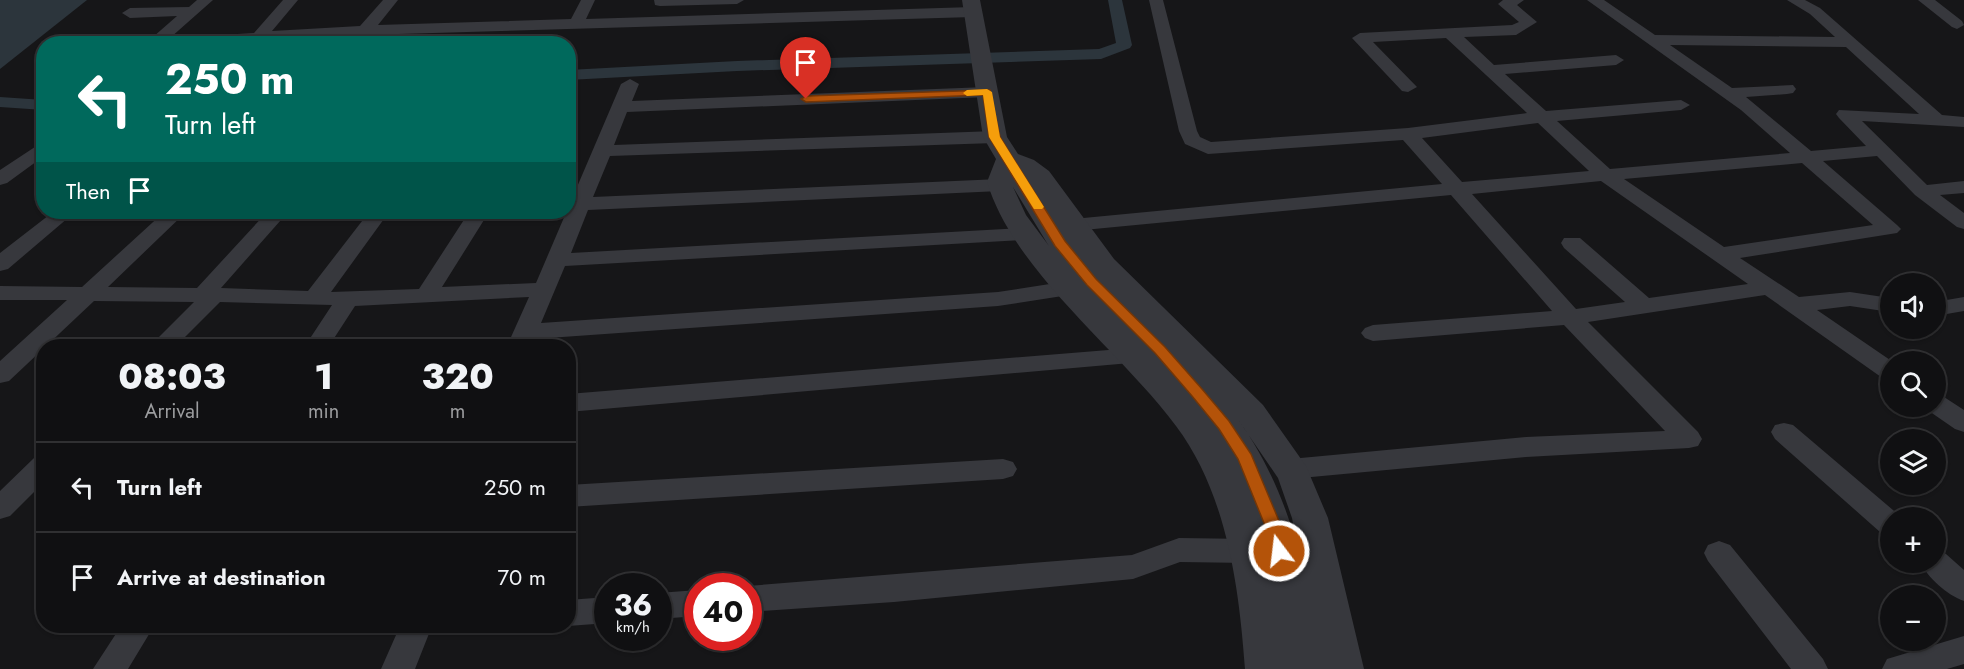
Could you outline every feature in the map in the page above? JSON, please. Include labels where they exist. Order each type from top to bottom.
[{"type":"street","points":[[162,36],[206,0]]},
{"type":"street","points":[[260,36],[291,0]]},
{"type":"street","points":[[364,30],[391,0]]},
{"type":"street","points":[[576,24],[588,0]]},
{"type":"street","points":[[660,2],[737,0]]},
{"type":"street","points":[[784,18],[787,0]]},
{"type":"street","points":[[1156,0],[1188,131],[1192,140],[1198,145],[1218,149],[1408,134],[1542,117],[1681,105]]},
{"type":"street","points":[[1408,87],[1360,38],[1516,30],[1525,27],[1529,22],[1506,4],[1517,0]]},
{"type":"street","points":[[1594,0],[1728,93],[1809,156],[1890,229],[1720,254]]},
{"type":"street","points":[[1794,0],[1815,11],[1847,42],[1936,119]]},
{"type":"street","points":[[1925,0],[1957,24]]},
{"type":"street","points":[[274,36],[364,30],[784,18],[881,8],[972,6],[987,92],[1007,166],[1009,208],[1024,234],[1069,288],[1190,420],[1206,445],[1218,468],[1249,551],[1262,620],[1266,669]]},
{"type":"street","points":[[130,13],[193,10]]},
{"type":"street","points":[[1451,34],[1605,176],[1880,364]]},
{"type":"street","points":[[1652,40],[1847,42]]},
{"type":"street","points":[[1492,70],[1616,60]]},
{"type":"street","points":[[576,217],[630,84]]},
{"type":"street","points":[[1728,93],[1787,89]]},
{"type":"street","points":[[621,107],[987,92]]},
{"type":"street","points":[[1964,122],[1845,114],[1922,191],[1964,223]]},
{"type":"street","points":[[1290,469],[1526,447],[1689,439],[1570,316],[1408,134]]},
{"type":"street","points":[[1073,225],[1883,150]]},
{"type":"street","points":[[603,151],[1007,166]]},
{"type":"street","points":[[0,179],[36,153]]},
{"type":"street","points":[[582,204],[1025,165],[1040,176],[1073,225],[1125,287],[1244,405],[1290,469],[1310,518],[1344,669]]},
{"type":"street","points":[[1007,166],[1074,262],[1197,392],[1224,425],[1246,458],[1274,528],[1295,620],[1301,669]]},
{"type":"street","points":[[1922,191],[1964,187]]},
{"type":"street","points":[[0,264],[56,219]]},
{"type":"street","points":[[39,339],[168,219]]},
{"type":"street","points":[[168,339],[209,295],[272,219]]},
{"type":"street","points":[[314,298],[374,219]]},
{"type":"street","points":[[426,295],[475,219]]},
{"type":"street","points":[[522,339],[575,219]]},
{"type":"street","points":[[557,260],[1024,234]]},
{"type":"street","points":[[1572,243],[1644,306]]},
{"type":"street","points":[[522,339],[998,299],[1069,288]]},
{"type":"street","points":[[1374,333],[1570,316],[1769,288]]},
{"type":"street","points":[[0,293],[348,299],[546,289]]},
{"type":"street","points":[[322,339],[348,299]]},
{"type":"street","points":[[1794,305],[1850,299],[1880,304]]},
{"type":"street","points":[[1946,307],[1964,304]]},
{"type":"street","points":[[0,375],[36,342]]},
{"type":"street","points":[[576,402],[1133,356]]},
{"type":"street","points":[[1946,411],[1964,423]]},
{"type":"street","points":[[1784,432],[1880,515]]},
{"type":"street","points":[[576,496],[1003,470]]},
{"type":"street","points":[[0,508],[36,473]]},
{"type":"street","points":[[762,598],[894,589],[1133,567],[1179,550],[1249,551]]},
{"type":"street","points":[[1719,553],[1811,669]]},
{"type":"street","points":[[1946,572],[1964,588]]},
{"type":"street","points":[[576,612],[594,611]]},
{"type":"street","points":[[110,669],[133,633]]},
{"type":"street","points":[[398,669],[413,633]]},
{"type":"street","points":[[1899,669],[1964,650]]},
{"type":"shaded area","points":[[0,0],[87,0],[42,36],[36,36],[36,40],[0,69]]},
{"type":"waterway","points":[[576,75],[737,66],[1101,54],[1124,45],[1115,0]]},
{"type":"waterway","points":[[0,102],[36,104]]},
{"type":"slow traffic","points":[[967,93],[987,92],[994,137],[1038,207]]},
{"type":"route","points":[[806,99],[987,92],[994,137],[1060,243],[1092,282],[1160,350],[1197,392],[1224,425],[1246,458],[1274,528],[1279,551]]}]
